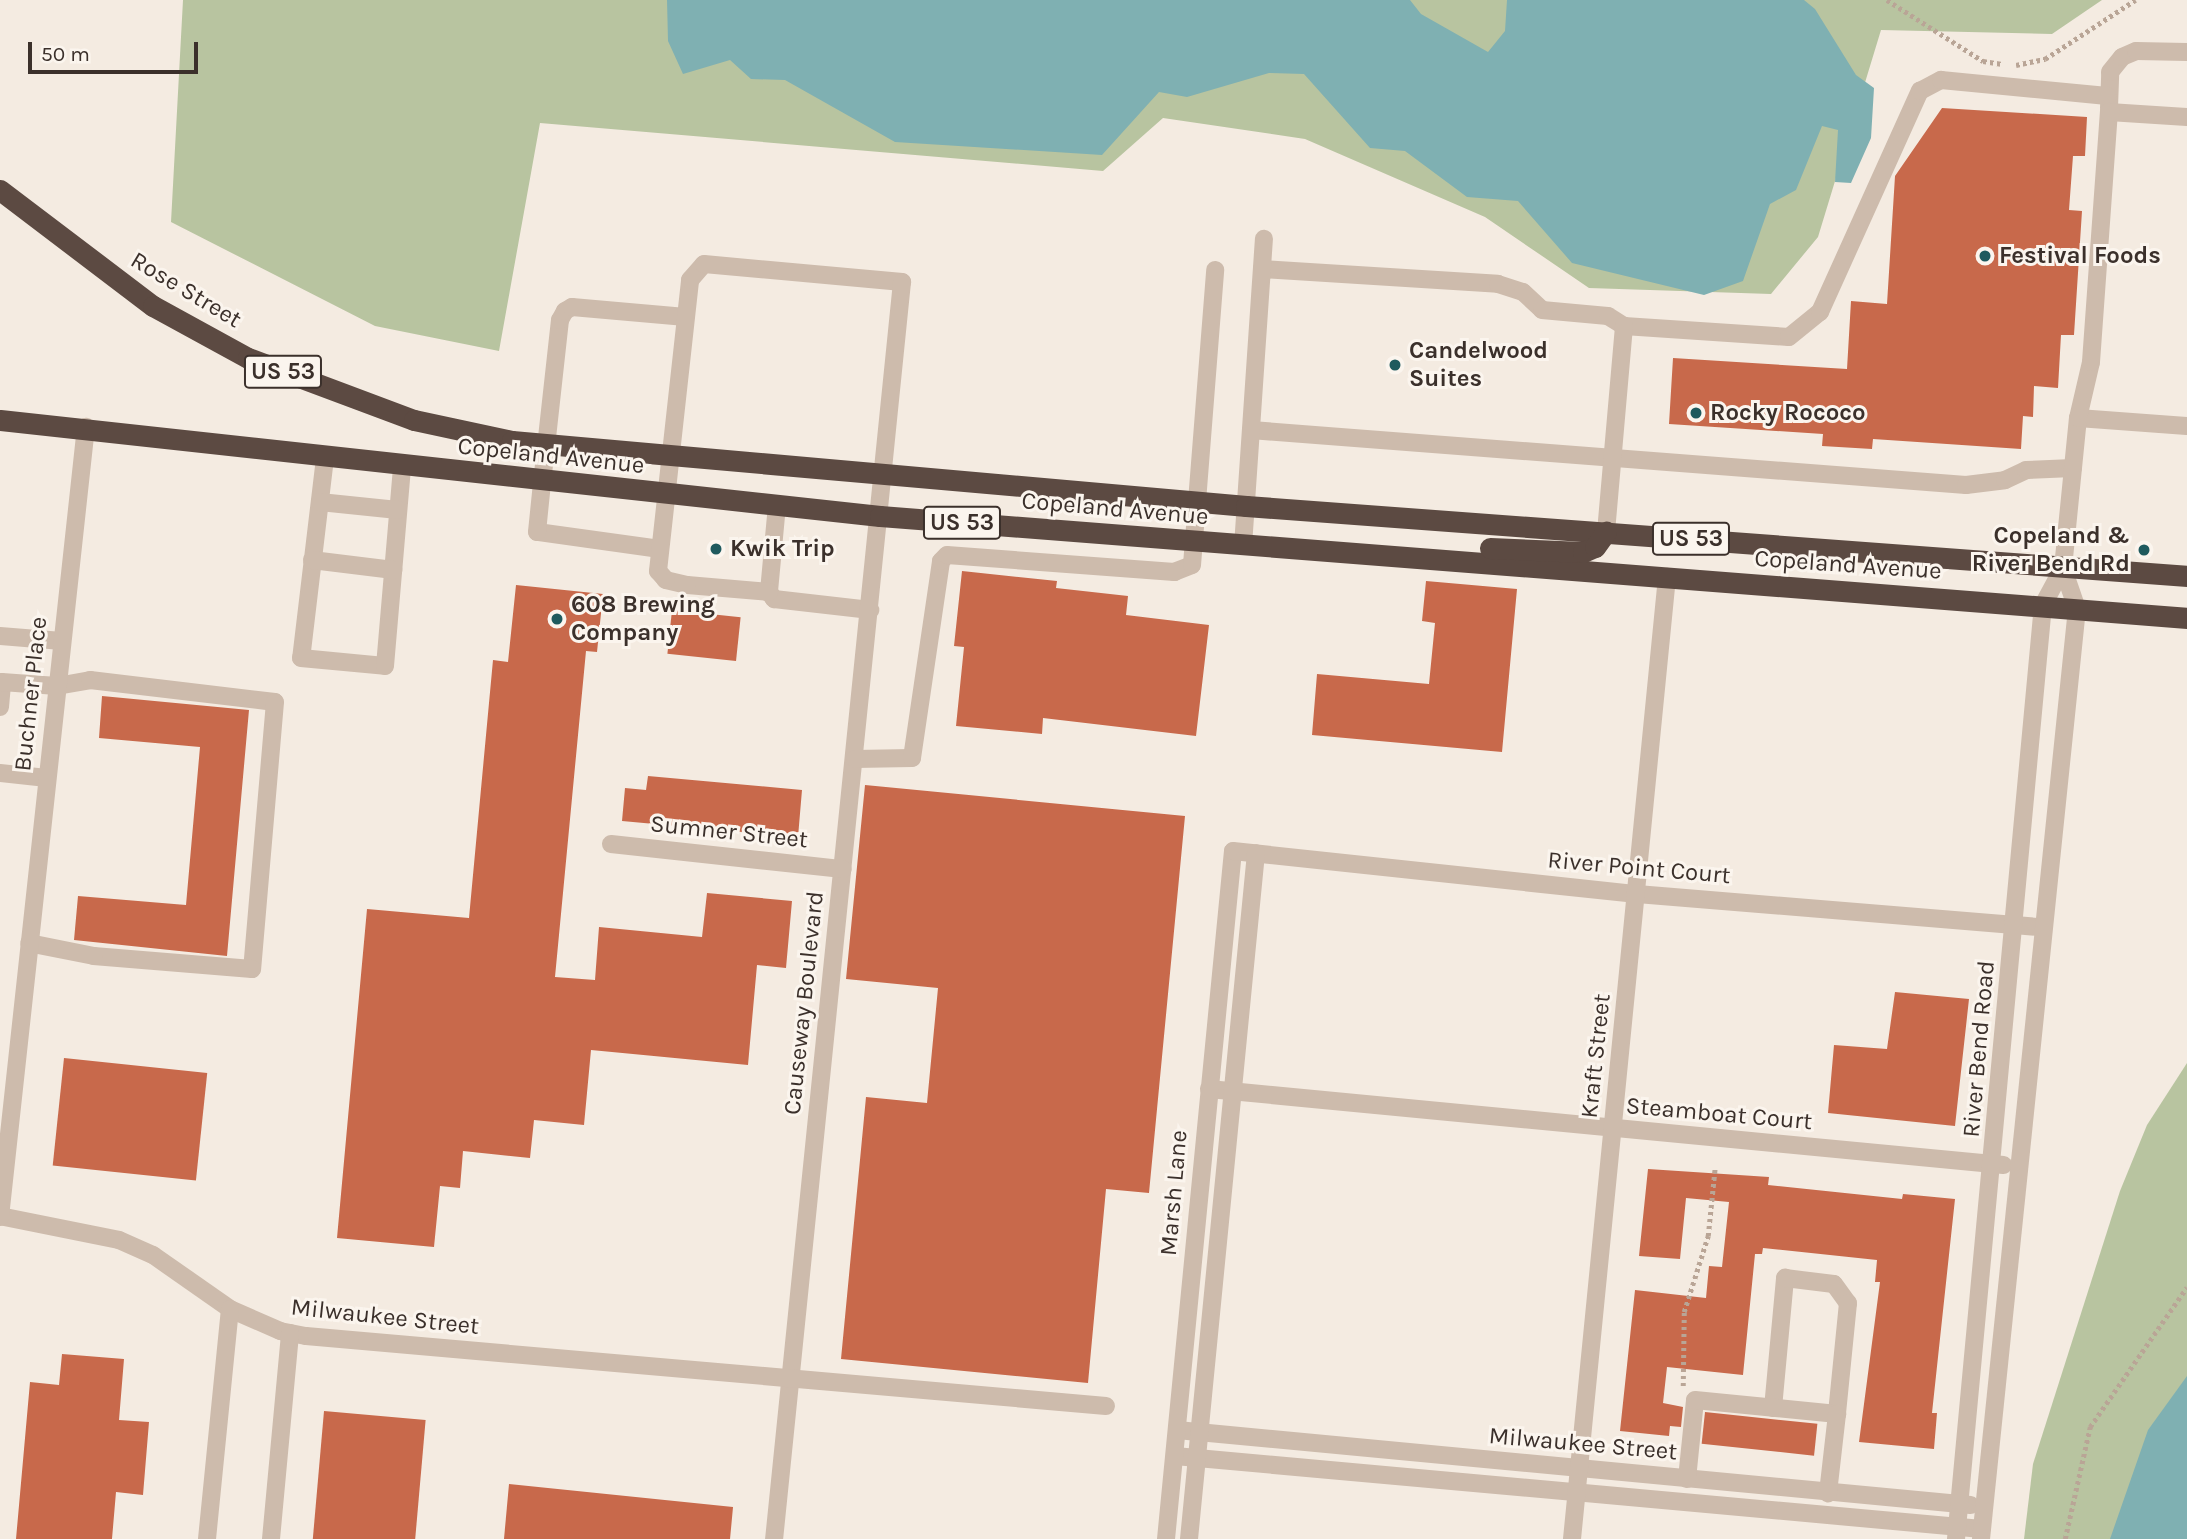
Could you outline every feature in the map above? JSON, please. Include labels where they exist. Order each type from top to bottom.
[{"type":"highway","name":"Rose Street","points":[[0,190],[153,306],[248,358],[414,420],[548,444],[609,447]]},
{"type":"highway","name":"Copeland Avenue","points":[[0,420],[86,427],[542,483],[880,516],[1243,546],[1447,557],[2187,618]]},
{"type":"highway","name":"Copeland Avenue","points":[[609,447],[1246,506],[2187,576]]},
{"type":"highway","points":[[1447,557],[1476,547],[1583,552],[1595,547],[1606,532]]},
{"type":"street","name":"River Bend Road","points":[[1956,1533],[1993,1164],[2043,606],[2063,568],[2078,418],[2091,362],[2110,72],[2122,57],[2136,51],[2187,52]]},
{"type":"street","points":[[1262,269],[1498,284],[1523,292],[1542,310],[1608,316],[1624,326],[1789,337],[1808,325],[1820,312],[1920,91],[1941,80],[2187,117]]},
{"type":"street","points":[[1243,546],[1264,239]]},
{"type":"street","name":"Causeway Boulevard","points":[[686,317],[690,280],[704,264],[902,282],[885,473],[774,1539]]},
{"type":"street","points":[[855,759],[912,758],[941,561],[947,555],[1174,572],[1192,565],[1215,270]]},
{"type":"street","points":[[660,549],[537,532],[560,320],[565,311],[572,307],[686,317],[658,571],[666,580],[769,592],[786,603],[870,610]]},
{"type":"street","points":[[1606,532],[1615,458],[1624,326]]},
{"type":"street","points":[[2078,418],[2187,426]]},
{"type":"street","name":"Buchner Place","points":[[0,1216],[6,1120],[29,943],[86,427]]},
{"type":"street","points":[[1251,430],[1966,485],[2005,480],[2026,470],[2073,468]]},
{"type":"street","points":[[325,458],[301,658],[384,666],[402,467]]},
{"type":"street","points":[[320,502],[398,510]]},
{"type":"street","points":[[769,592],[777,505]]},
{"type":"street","points":[[313,560],[393,570]]},
{"type":"street","name":"River Bend Road","points":[[1981,1534],[2040,927],[2077,609],[2063,568]]},
{"type":"street","name":"Kraft Street","points":[[1572,1539],[1667,577]]},
{"type":"street","points":[[0,636],[62,641]]},
{"type":"street","points":[[0,707],[1,682],[57,685],[89,680],[275,702],[252,969],[94,956],[29,943]]},
{"type":"street","points":[[0,774],[47,778]]},
{"type":"street","name":"Sumner Street","points":[[611,844],[843,869]]},
{"type":"street","name":"River Point Court","points":[[1233,851],[1637,894],[2040,927]]},
{"type":"street","name":"Marsh Lane","points":[[1166,1539],[1233,851]]},
{"type":"street","name":"Marsh Lane","points":[[1189,1539],[1256,853]]},
{"type":"street","name":"Steamboat Court","points":[[1209,1089],[2017,1167]]},
{"type":"street","name":"Milwaukee Street","points":[[0,1216],[120,1240],[153,1255],[230,1309],[290,1333],[1106,1406]]},
{"type":"street","points":[[1773,1408],[1785,1279],[1834,1284],[1847,1303],[1828,1493]]},
{"type":"street","points":[[207,1539],[230,1309]]},
{"type":"street","points":[[271,1539],[290,1333]]},
{"type":"street","points":[[1687,1479],[1695,1400],[1837,1414]]},
{"type":"street","name":"Milwaukee Street","points":[[1177,1430],[1828,1493],[1984,1505]]},
{"type":"street","name":"Milwaukee Street","points":[[1175,1455],[1981,1534]]},
{"type":"path","points":[[1887,0],[1983,61],[2011,66],[2045,59],[2135,0]]},
{"type":"path","points":[[1683,1392],[1684,1312],[1708,1236],[1715,1167]]},
{"type":"path","points":[[2065,1539],[2090,1427],[2187,1287]]},
{"type":"green space","points":[[183,0],[2102,0],[2052,34],[1881,30],[1818,237],[1771,294],[1589,288],[1485,217],[1305,139],[1163,118],[1103,171],[540,123],[499,351],[375,326],[171,222]]},
{"type":"green space","points":[[2187,1063],[2187,1539],[2024,1539],[2033,1464],[2120,1191],[2147,1125]]},
{"type":"water","points":[[667,0],[1410,0],[1421,14],[1488,52],[1505,31],[1507,0],[1804,0],[1815,9],[1856,75],[1874,88],[1871,138],[1851,183],[1835,182],[1838,130],[1822,126],[1796,190],[1770,204],[1743,281],[1704,295],[1572,263],[1518,201],[1467,197],[1405,151],[1370,148],[1304,74],[1269,73],[1187,97],[1159,92],[1102,155],[895,142],[785,80],[751,79],[730,60],[683,74],[668,41]]},
{"type":"water","points":[[2187,1376],[2187,1539],[2110,1539],[2148,1430]]},
{"type":"building","name":"Festival Foods","points":[[1942,108],[2087,117],[2085,156],[2073,156],[2069,210],[2082,211],[2074,335],[2061,335],[2058,388],[2034,386],[2033,417],[2023,416],[2021,449],[1873,439],[1872,449],[1822,446],[1823,434],[1669,424],[1673,358],[1847,369],[1851,301],[1887,304],[1895,176]]},
{"type":"building","points":[[962,571],[1057,581],[1056,588],[1128,596],[1126,615],[1209,625],[1196,736],[1043,718],[1042,734],[956,726],[964,647],[954,646]]},
{"type":"building","points":[[1426,581],[1517,589],[1502,752],[1312,735],[1317,674],[1429,684],[1435,623],[1422,621]]},
{"type":"building","points":[[516,585],[603,594],[597,652],[586,651],[555,977],[595,980],[599,927],[702,937],[707,893],[792,901],[786,968],[757,965],[748,1065],[591,1050],[584,1125],[534,1120],[530,1158],[463,1151],[460,1188],[440,1186],[434,1247],[337,1238],[367,909],[469,918],[493,660],[508,662]]},
{"type":"building","points":[[672,610],[741,617],[736,661],[667,654]]},
{"type":"building","points":[[102,696],[249,710],[227,956],[74,940],[78,896],[186,905],[200,747],[99,738]]},
{"type":"building","points":[[648,776],[802,790],[798,837],[622,821],[625,788],[646,790]]},
{"type":"building","points":[[865,785],[1185,816],[1149,1193],[1106,1189],[1088,1383],[841,1359],[866,1097],[927,1103],[938,988],[846,979]]},
{"type":"building","points":[[1895,992],[1969,999],[1955,1126],[1828,1113],[1834,1045],[1887,1049]]},
{"type":"building","points":[[64,1058],[207,1073],[196,1180],[53,1165]]},
{"type":"building","points":[[1648,1169],[1769,1177],[1768,1185],[1902,1199],[1903,1194],[1955,1199],[1932,1413],[1937,1413],[1934,1449],[1859,1442],[1880,1282],[1875,1282],[1877,1260],[1763,1248],[1762,1254],[1755,1254],[1743,1375],[1667,1367],[1663,1403],[1683,1407],[1681,1427],[1670,1426],[1669,1436],[1620,1431],[1635,1290],[1706,1298],[1709,1266],[1722,1267],[1729,1202],[1686,1198],[1680,1259],[1639,1256]]},
{"type":"building","points":[[62,1354],[124,1359],[119,1420],[149,1422],[143,1495],[116,1492],[112,1539],[16,1539],[30,1382],[59,1385]]},
{"type":"building","points":[[324,1411],[426,1420],[415,1539],[313,1539]]},
{"type":"building","points":[[1705,1412],[1817,1424],[1814,1456],[1702,1444]]},
{"type":"building","points":[[509,1484],[733,1507],[730,1539],[504,1539]]},
{"type":"place","name":"Festival Foods","points":[[1985,256]]},
{"type":"place","name":"Candelwood Suites","points":[[1395,365]]},
{"type":"place","name":"Rocky Rococo","points":[[1696,413]]},
{"type":"place","name":"Kwik Trip","points":[[716,549]]},
{"type":"place","name":"Copeland & River Bend Rd","points":[[2144,550]]},
{"type":"place","name":"608 Brewing Company","points":[[557,619]]}]
